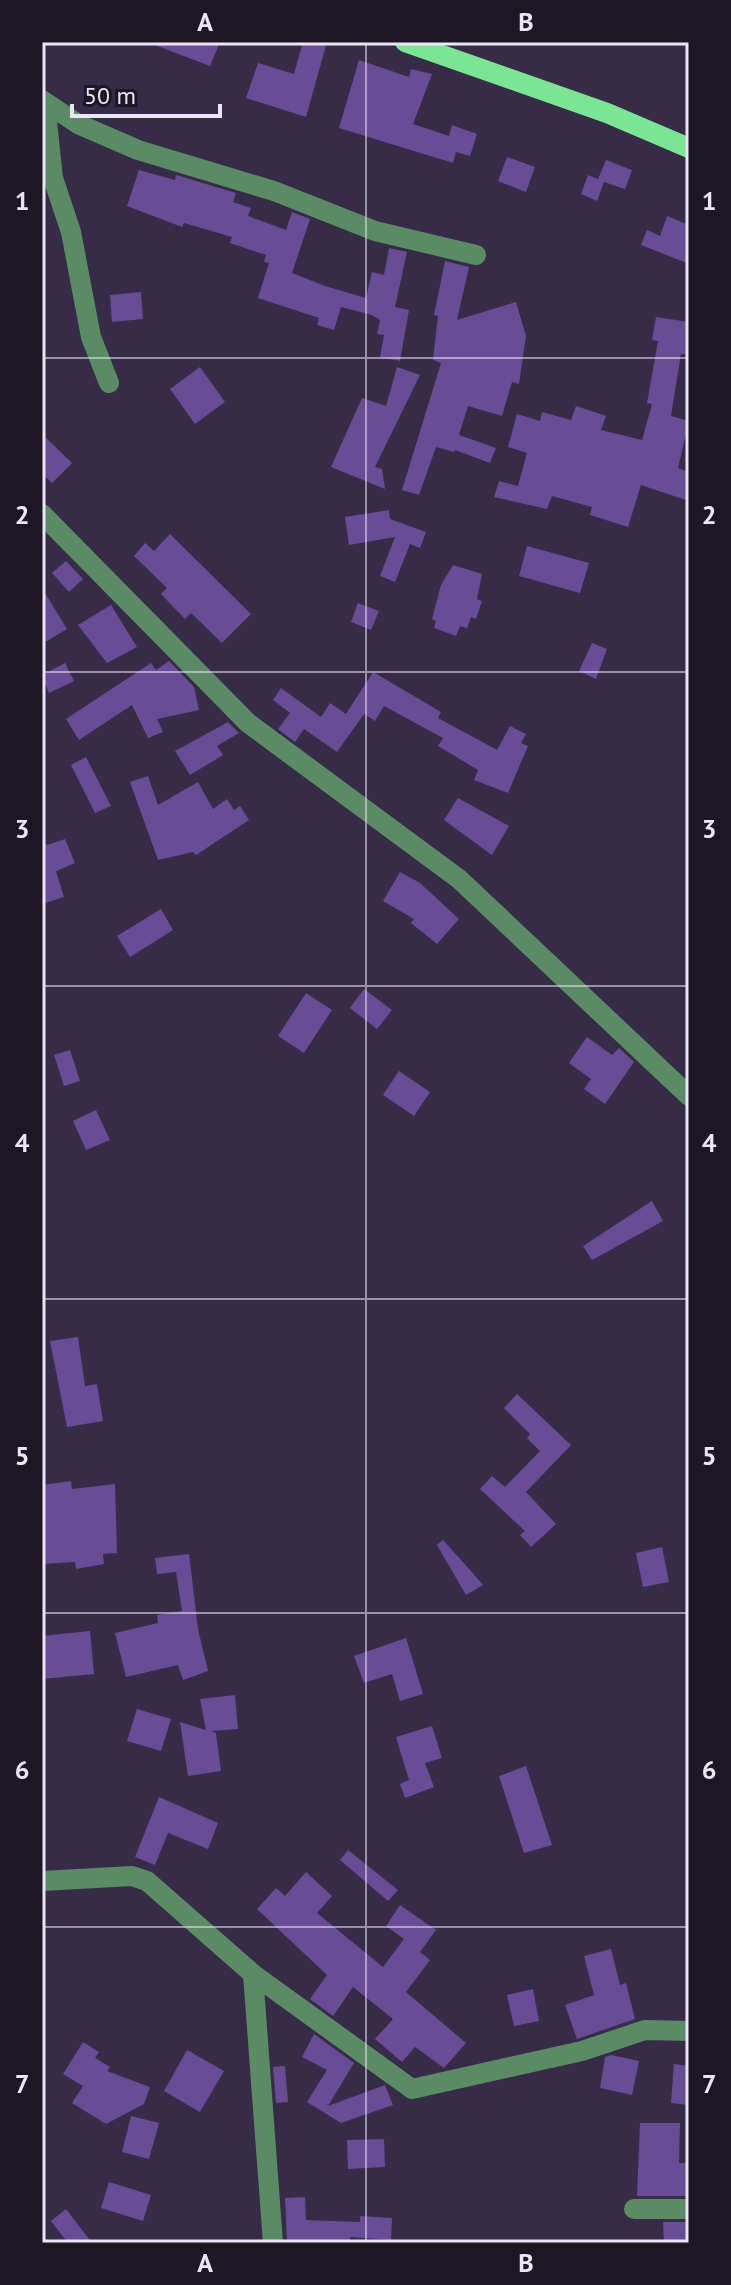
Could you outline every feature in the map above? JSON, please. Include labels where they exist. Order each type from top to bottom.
[{"type":"main road","points":[[405,42],[607,113],[689,148]]},
{"type":"street","points":[[43,102],[78,124],[138,150],[274,191],[375,231],[476,255]]},
{"type":"street","points":[[43,102],[53,178],[71,232],[91,337],[109,383]]},
{"type":"street","points":[[42,514],[248,723],[459,879],[689,1096]]},
{"type":"street","points":[[42,1881],[132,1876],[147,1881],[253,1974],[412,2089],[582,2051],[645,2030],[689,2031]]},
{"type":"street","points":[[253,1974],[273,2243]]},
{"type":"street","points":[[634,2209],[689,2209]]},
{"type":"building","points":[[147,42],[220,42],[210,66]]},
{"type":"building","points":[[303,42],[327,42],[306,117],[246,98],[258,63],[294,74]]},
{"type":"building","points":[[359,60],[409,77],[411,69],[432,74],[413,124],[449,136],[452,125],[477,134],[470,156],[456,152],[453,163],[339,128]]},
{"type":"building","points":[[507,157],[535,167],[526,192],[498,181]]},
{"type":"building","points":[[606,160],[632,170],[625,189],[604,182],[597,201],[581,194],[588,175],[598,179]]},
{"type":"building","points":[[139,170],[175,180],[176,175],[236,193],[233,202],[251,208],[248,216],[286,230],[292,212],[310,219],[292,273],[325,286],[366,298],[372,272],[384,275],[389,248],[407,252],[395,307],[409,310],[400,361],[380,357],[384,335],[377,334],[380,320],[372,315],[341,307],[334,330],[317,325],[319,318],[258,298],[269,263],[264,262],[266,255],[230,243],[232,237],[184,223],[182,227],[127,206]]},
{"type":"building","points":[[667,216],[689,225],[689,264],[641,245],[647,230],[660,236]]},
{"type":"building","points":[[445,261],[469,267],[457,320],[516,302],[526,336],[519,384],[512,382],[502,416],[468,406],[459,435],[496,448],[490,463],[455,450],[436,447],[419,495],[402,490],[441,363],[433,360],[438,316],[434,315]]},
{"type":"building","points":[[141,292],[143,319],[112,322],[110,295]]},
{"type":"building","points":[[656,317],[689,322],[689,355],[681,354],[671,416],[689,421],[678,468],[689,472],[689,501],[641,485],[628,527],[590,515],[592,507],[552,496],[547,509],[494,497],[499,481],[518,486],[527,453],[508,447],[517,414],[540,421],[542,412],[571,420],[576,406],[606,416],[601,430],[642,440],[652,404],[647,403],[658,341],[652,340]]},
{"type":"building","points":[[200,367],[225,402],[195,424],[170,389]]},
{"type":"building","points":[[397,367],[420,375],[375,467],[382,469],[385,489],[331,467],[362,398],[386,406]]},
{"type":"building","points":[[42,434],[72,463],[52,483],[42,474]]},
{"type":"building","points":[[389,510],[390,519],[426,532],[420,548],[410,544],[395,582],[380,576],[395,537],[349,545],[345,517]]},
{"type":"building","points":[[170,534],[251,614],[222,643],[191,613],[185,619],[161,594],[167,588],[134,556],[145,543],[154,551]]},
{"type":"building","points":[[527,546],[589,563],[580,593],[519,576]]},
{"type":"building","points":[[66,561],[83,579],[69,592],[52,573]]},
{"type":"building","points":[[453,565],[482,574],[477,599],[482,601],[476,619],[471,617],[467,628],[460,626],[456,636],[434,628],[436,621],[432,619],[441,585]]},
{"type":"building","points":[[42,588],[67,629],[42,644]]},
{"type":"building","points":[[358,603],[379,611],[371,630],[351,622]]},
{"type":"building","points":[[111,605],[137,647],[107,663],[78,625]]},
{"type":"building","points":[[592,643],[607,649],[596,679],[579,671]]},
{"type":"building","points":[[169,661],[194,687],[199,710],[157,719],[163,732],[148,738],[132,705],[79,740],[66,719],[151,663],[156,670]]},
{"type":"building","points":[[65,663],[74,681],[49,693],[42,675]]},
{"type":"building","points":[[373,672],[441,712],[438,718],[497,750],[510,726],[526,734],[521,743],[528,746],[508,793],[474,780],[478,770],[438,746],[443,738],[384,706],[375,721],[364,714],[337,752],[304,729],[295,742],[278,729],[290,713],[273,700],[281,688],[321,717],[330,703],[346,714]]},
{"type":"building","points":[[228,722],[239,733],[217,746],[223,755],[190,775],[175,751]]},
{"type":"building","points":[[86,757],[111,806],[95,813],[71,765]]},
{"type":"building","points":[[148,776],[158,805],[198,782],[213,809],[227,799],[234,810],[240,806],[249,820],[196,855],[193,852],[158,860],[130,782]]},
{"type":"building","points":[[458,798],[509,826],[492,855],[444,820]]},
{"type":"building","points":[[42,839],[47,845],[65,839],[75,863],[56,871],[64,897],[42,904]]},
{"type":"building","points":[[400,872],[420,883],[459,919],[437,944],[411,923],[414,919],[383,901]]},
{"type":"building","points":[[161,909],[173,930],[130,957],[117,936]]},
{"type":"building","points":[[364,989],[392,1010],[377,1029],[350,1008]]},
{"type":"building","points":[[306,993],[332,1010],[304,1053],[278,1036]]},
{"type":"building","points":[[587,1037],[612,1055],[619,1048],[634,1062],[605,1104],[584,1089],[591,1079],[569,1063]]},
{"type":"building","points":[[70,1050],[80,1081],[64,1086],[54,1055]]},
{"type":"building","points":[[399,1071],[430,1092],[414,1116],[383,1095]]},
{"type":"building","points":[[96,1110],[110,1140],[86,1150],[73,1121]]},
{"type":"building","points":[[652,1201],[663,1221],[592,1260],[583,1246]]},
{"type":"building","points":[[78,1337],[85,1386],[97,1384],[103,1421],[67,1427],[50,1341]]},
{"type":"building","points":[[517,1394],[571,1445],[526,1492],[556,1524],[531,1547],[520,1535],[525,1531],[480,1489],[492,1476],[505,1487],[540,1451],[527,1438],[530,1434],[504,1408]]},
{"type":"building","points":[[71,1481],[72,1489],[115,1484],[117,1553],[103,1554],[104,1564],[76,1569],[75,1562],[43,1564],[42,1485]]},
{"type":"building","points":[[443,1540],[483,1585],[466,1595],[437,1545]]},
{"type":"building","points":[[662,1547],[669,1582],[643,1587],[636,1553]]},
{"type":"building","points":[[189,1554],[198,1629],[208,1671],[183,1680],[178,1665],[126,1677],[115,1633],[158,1623],[157,1615],[182,1611],[176,1572],[157,1574],[155,1558]]},
{"type":"building","points":[[90,1631],[94,1674],[42,1679],[42,1636]]},
{"type":"building","points":[[406,1638],[423,1694],[400,1701],[392,1674],[364,1683],[354,1656]]},
{"type":"building","points":[[235,1695],[238,1729],[211,1731],[216,1733],[221,1771],[188,1776],[180,1722],[206,1730],[200,1699]]},
{"type":"building","points":[[137,1709],[171,1719],[161,1751],[127,1741]]},
{"type":"building","points":[[432,1726],[442,1758],[425,1763],[434,1787],[405,1798],[400,1784],[409,1780],[396,1737]]},
{"type":"building","points":[[526,1766],[552,1845],[524,1853],[499,1776]]},
{"type":"building","points":[[159,1797],[218,1823],[208,1849],[168,1833],[155,1865],[135,1857]]},
{"type":"building","points":[[348,1850],[398,1890],[388,1901],[340,1860]]},
{"type":"building","points":[[306,1872],[332,1896],[317,1913],[383,1967],[404,1939],[386,1926],[400,1905],[436,1930],[420,1952],[430,1960],[406,1992],[466,2043],[444,2068],[415,2047],[402,2062],[375,2039],[393,2019],[353,1987],[333,2016],[310,1999],[327,1975],[257,1909],[276,1888],[285,1896]]},
{"type":"building","points":[[611,1949],[620,1985],[626,1983],[635,2019],[577,2039],[565,2005],[594,1995],[584,1956]]},
{"type":"building","points":[[533,1989],[539,2021],[514,2026],[507,1995]]},
{"type":"building","points":[[314,2034],[354,2063],[328,2106],[385,2085],[393,2105],[341,2123],[307,2102],[327,2070],[302,2057]]},
{"type":"building","points":[[83,2042],[99,2052],[95,2058],[110,2067],[107,2071],[150,2087],[144,2104],[106,2124],[72,2103],[83,2086],[63,2074]]},
{"type":"building","points":[[187,2050],[224,2071],[200,2112],[164,2091]]},
{"type":"building","points":[[611,2055],[639,2061],[632,2095],[600,2088],[605,2057]]},
{"type":"building","points":[[674,2064],[689,2066],[689,2105],[671,2103]]},
{"type":"building","points":[[285,2066],[288,2102],[276,2103],[273,2067]]},
{"type":"building","points":[[131,2116],[159,2123],[149,2159],[122,2152]]},
{"type":"building","points":[[640,2123],[680,2123],[679,2163],[689,2163],[689,2196],[637,2196]]},
{"type":"building","points":[[384,2139],[385,2167],[348,2169],[347,2140]]},
{"type":"building","points":[[109,2182],[151,2195],[143,2221],[101,2208]]},
{"type":"building","points":[[305,2197],[306,2220],[360,2222],[360,2216],[392,2218],[391,2240],[350,2237],[350,2243],[287,2243],[285,2198]]},
{"type":"building","points":[[66,2209],[92,2243],[68,2243],[51,2221]]},
{"type":"building","points":[[663,2222],[689,2222],[689,2243],[664,2243]]}]
